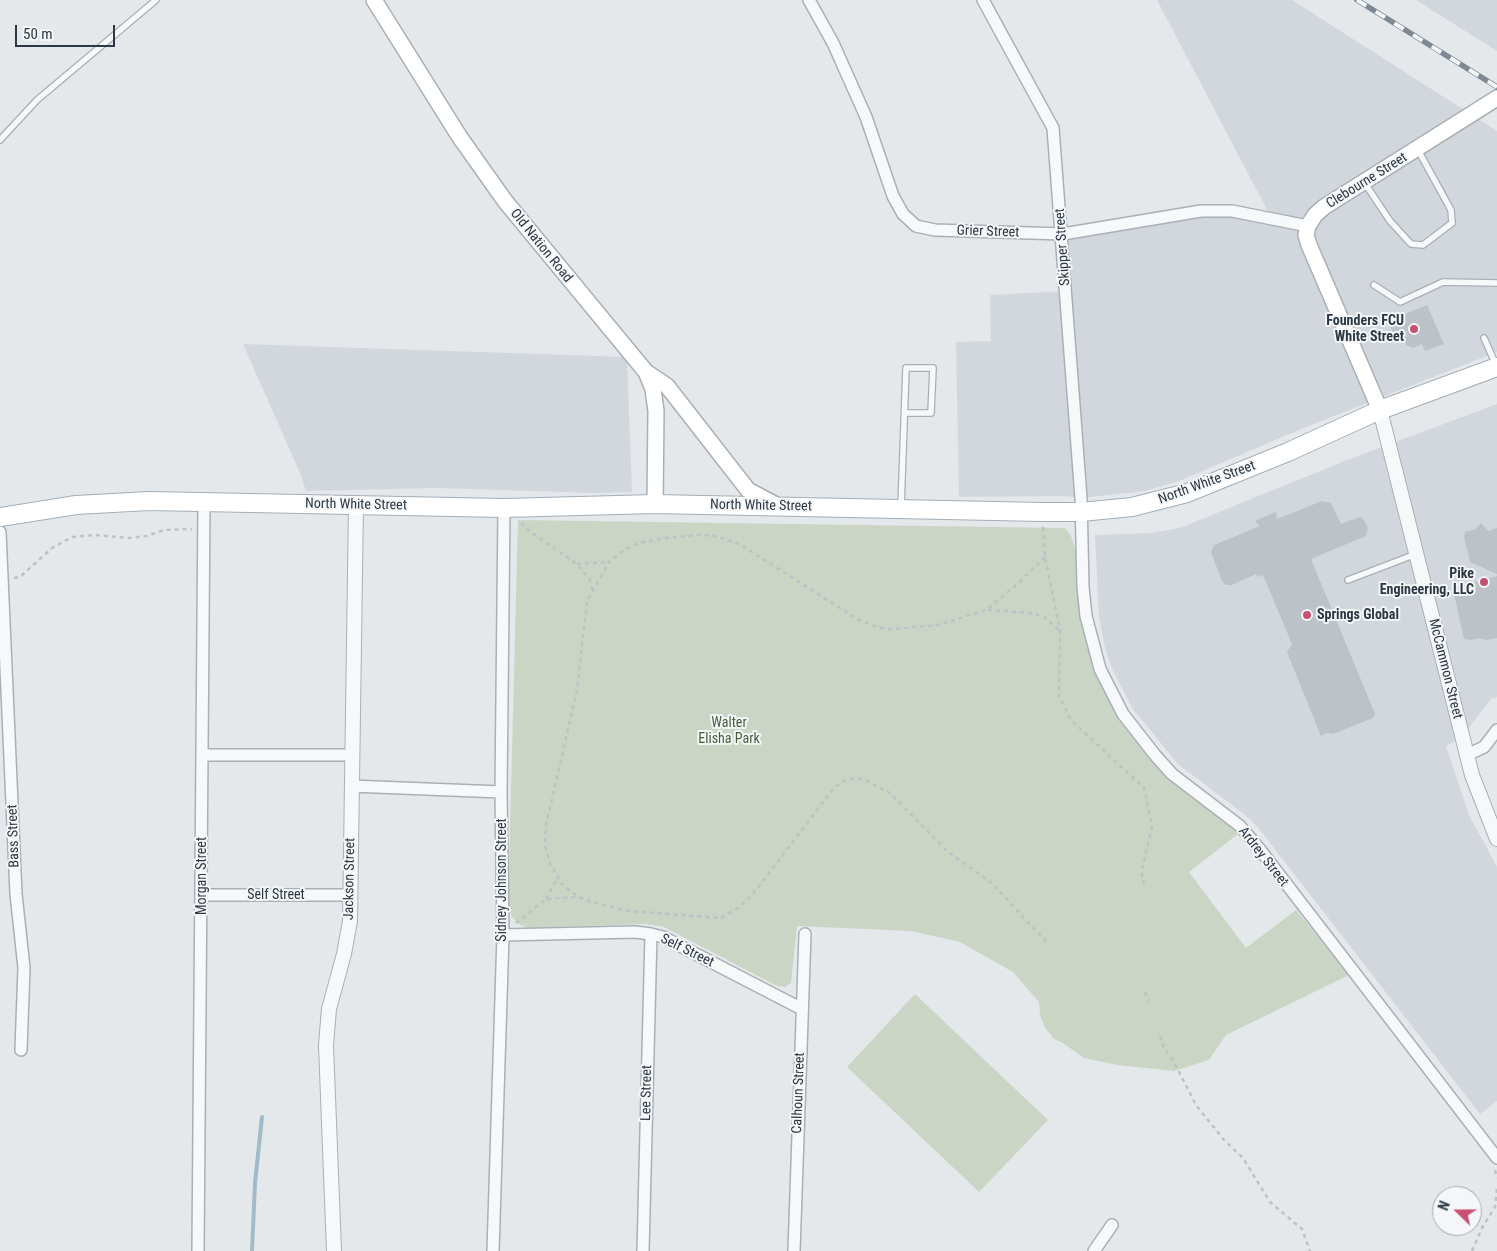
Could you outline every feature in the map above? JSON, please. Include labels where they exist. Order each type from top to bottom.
[{"type":"main road","name":"Old Nation Road","points":[[374,0],[459,136],[505,201],[646,372],[652,389],[656,411],[655,504]]},
{"type":"main road","name":"Clebourne Street","points":[[1308,226],[1314,215],[1324,207],[1497,98]]},
{"type":"main road","points":[[1308,226],[1306,235],[1309,246],[1380,410]]},
{"type":"main road","name":"North White Street","points":[[0,517],[76,505],[149,501],[504,508],[655,504],[1081,512],[1152,503],[1187,493],[1288,452],[1380,410],[1497,367]]},
{"type":"main road","points":[[646,372],[667,386],[748,490],[780,507]]},
{"type":"street","name":"Grier Street","points":[[809,0],[832,43],[866,117],[893,196],[903,214],[916,226],[935,230],[1063,234],[1202,211],[1232,211],[1308,226]]},
{"type":"street","name":"Skipper Street","points":[[983,0],[1053,128],[1063,234],[1081,512]]},
{"type":"street","name":"McCammon Street","points":[[1380,410],[1466,755],[1497,839]]},
{"type":"street","name":"Morgan Street","points":[[198,1251],[204,501]]},
{"type":"street","name":"Jackson Street","points":[[334,1251],[326,1045],[329,1009],[344,954],[351,895],[356,504]]},
{"type":"street","name":"Sidney Johnson Street","points":[[493,1251],[503,935],[501,792],[504,508]]},
{"type":"street","name":"Ardrey Street","points":[[1081,512],[1086,616],[1100,669],[1123,714],[1154,755],[1172,774],[1240,826],[1258,847],[1497,1158]]},
{"type":"street","name":"Bass Street","points":[[0,532],[16,894],[24,968],[20,1050]]},
{"type":"street","points":[[1466,755],[1484,747],[1497,730]]},
{"type":"street","points":[[202,755],[352,755]]},
{"type":"street","points":[[351,786],[501,792]]},
{"type":"street","name":"Self Street","points":[[202,895],[351,895]]},
{"type":"street","name":"Self Street","points":[[503,935],[635,932],[651,934],[663,937],[802,1009]]},
{"type":"street","name":"Lee Street","points":[[643,1251],[651,934]]},
{"type":"street","name":"Calhoun Street","points":[[794,1251],[805,934]]},
{"type":"street","points":[[1094,1251],[1112,1225]]},
{"type":"lane","points":[[0,140],[37,100],[156,0]]},
{"type":"lane","points":[[1364,182],[1390,221],[1411,244],[1423,245],[1452,223],[1450,210],[1417,149]]},
{"type":"lane","points":[[1374,285],[1400,302],[1444,282],[1497,283]]},
{"type":"lane","points":[[1484,338],[1497,367]]},
{"type":"lane","points":[[901,510],[904,413],[906,368],[933,368],[931,412],[904,413]]},
{"type":"lane","points":[[1348,580],[1416,554]]},
{"type":"path","points":[[517,520],[532,533],[577,564],[590,580],[592,590]]},
{"type":"path","points":[[1042,526],[1045,557],[1060,630],[1059,696],[1064,709],[1080,730],[1144,788],[1152,816],[1152,826],[1143,865],[1142,879],[1145,884]]},
{"type":"path","points":[[2,580],[20,577],[52,548],[72,536],[95,535],[129,538],[164,530],[198,529]]},
{"type":"path","points":[[578,897],[568,890],[558,878],[545,846],[546,825],[573,713],[584,618],[592,590],[609,562],[624,550],[639,543],[699,535],[715,536],[735,542],[834,606],[859,620],[877,627],[892,629],[938,625],[986,610],[1032,613],[1044,617],[1060,630]]},
{"type":"path","points":[[986,610],[1016,586],[1045,557]]},
{"type":"path","points":[[577,564],[609,562]]},
{"type":"path","points":[[546,899],[578,897],[629,911],[721,918],[729,915],[753,894],[834,788],[843,781],[855,778],[877,785],[890,793],[948,852],[992,882],[1049,945]]},
{"type":"path","points":[[503,935],[546,899],[556,885],[558,878]]},
{"type":"path","points":[[1145,992],[1149,1001]]},
{"type":"path","points":[[1160,1036],[1164,1048],[1174,1062],[1196,1105],[1224,1140],[1243,1158],[1270,1202],[1302,1229],[1310,1251]]},
{"type":"path","points":[[1472,1251],[1482,1228],[1495,1207],[1497,1187]]},
{"type":"shaded area","points":[[1157,0],[1292,0],[1497,131],[1497,352],[1306,427],[1179,481],[1145,491],[1081,498],[1062,496],[959,497],[956,342],[991,341],[990,295],[1068,291],[1066,237],[1175,218],[1230,214],[1274,223]]},
{"type":"shaded area","points":[[1416,0],[1497,0],[1497,51]]},
{"type":"shaded area","points":[[243,344],[627,357],[632,492],[595,493],[436,488],[306,491],[300,473]]},
{"type":"shaded area","points":[[1497,404],[1497,697],[1491,699],[1461,738],[1446,746],[1469,815],[1497,867],[1497,1101],[1480,1114],[1260,830],[1249,818],[1178,764],[1133,709],[1113,671],[1105,648],[1099,617],[1095,535],[1152,533],[1180,528],[1347,460]]},
{"type":"green space","name":"Walter Elisha Park","points":[[518,520],[1065,528],[1071,536],[1080,563],[1090,647],[1155,759],[1242,831],[1189,872],[1246,948],[1296,910],[1349,975],[1226,1035],[1209,1060],[1174,1071],[1117,1065],[1084,1058],[1054,1039],[1045,1028],[1040,1015],[1039,1002],[1013,972],[960,942],[911,931],[797,926],[791,983],[785,987],[777,986],[664,927],[646,924],[527,928],[519,924],[512,917],[508,905]]},
{"type":"green space","points":[[915,994],[1048,1120],[979,1192],[847,1067]]},
{"type":"building","name":"Founders FCU White Street","points":[[1427,305],[1444,344],[1425,351],[1422,344],[1413,348],[1406,345],[1403,337],[1396,340],[1388,321]]},
{"type":"building","name":"Springs Global","points":[[1322,501],[1331,503],[1341,524],[1360,517],[1368,528],[1366,536],[1311,559],[1375,714],[1373,718],[1333,734],[1327,733],[1321,736],[1287,652],[1292,644],[1263,575],[1257,577],[1256,574],[1232,585],[1226,585],[1222,581],[1211,552],[1214,545],[1260,526],[1255,521],[1276,512],[1277,519]]},
{"type":"building","points":[[1481,523],[1488,531],[1497,528],[1497,574],[1470,562],[1464,537],[1465,532],[1476,529]]},
{"type":"building","name":"Pike Engineering, LLC","points":[[1497,576],[1497,638],[1486,640],[1480,638],[1464,639],[1453,589]]},
{"type":"waterway","points":[[252,1251],[255,1183],[262,1117]]},
{"type":"railway","points":[[1357,0],[1497,87]]},
{"type":"place","name":"Founders FCU White Street","points":[[1414,329]]},
{"type":"place","name":"Pike Engineering, LLC","points":[[1484,582]]},
{"type":"place","name":"Springs Global","points":[[1307,615]]}]
